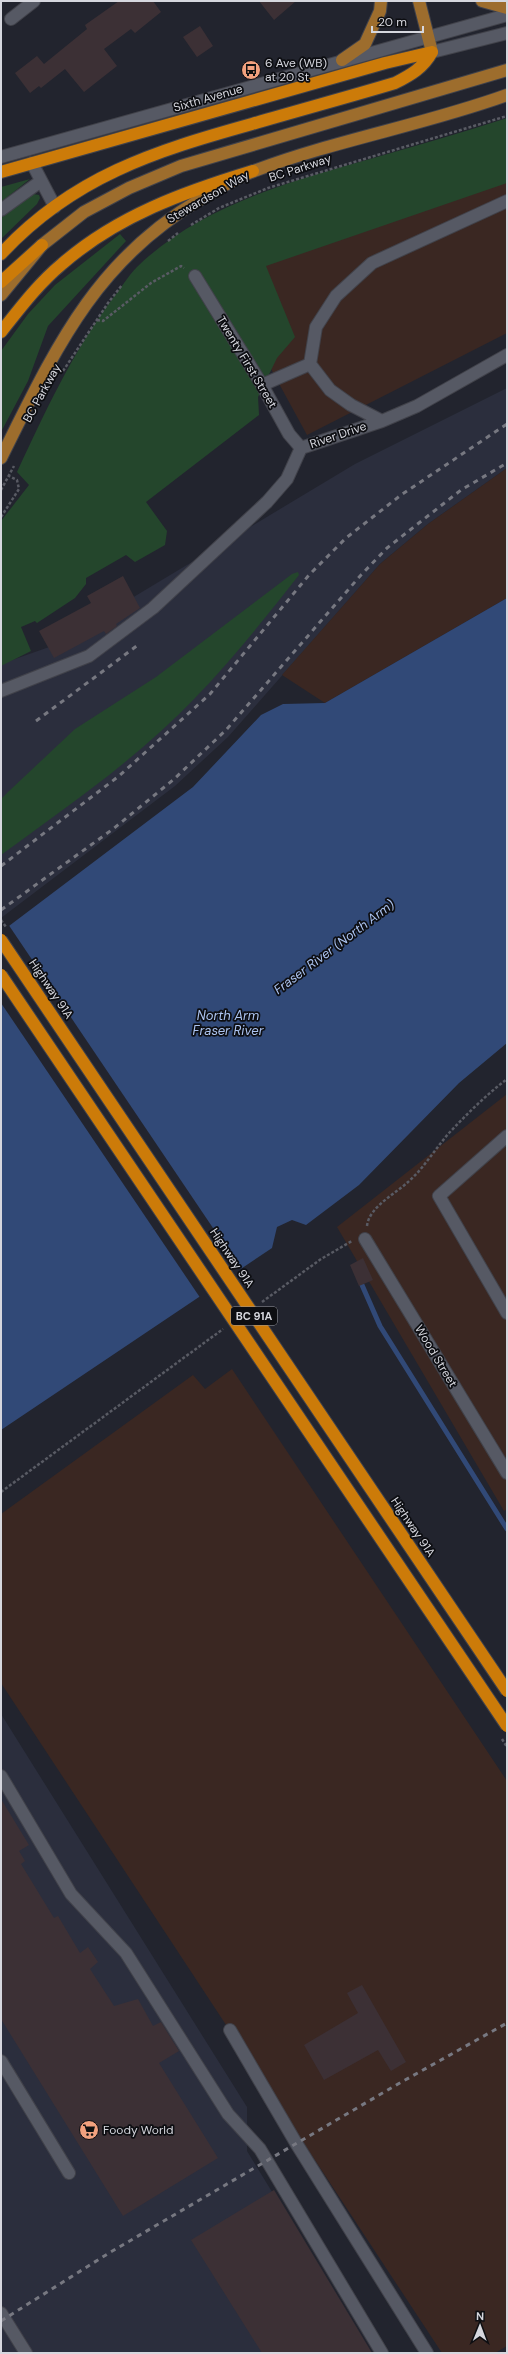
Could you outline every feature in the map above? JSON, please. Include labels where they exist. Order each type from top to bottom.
[{"type":"highway","points":[[1,172],[378,65],[432,52]]},
{"type":"highway","points":[[1,254],[55,207],[90,182],[117,169],[180,144],[395,83],[414,74],[432,52]]},
{"type":"highway","points":[[1,332],[28,297],[62,263],[107,231],[156,204],[202,186],[253,171]]},
{"type":"highway","points":[[1,282],[42,245]]},
{"type":"highway","name":"Highway 91A","points":[[1,940],[507,1691]]},
{"type":"highway","name":"BC 91A","points":[[1,975],[507,1726]]},
{"type":"main road","points":[[342,60],[365,44],[380,11],[381,1]]},
{"type":"main road","points":[[419,1],[432,52]]},
{"type":"main road","points":[[482,1],[507,8]]},
{"type":"main road","points":[[1,295],[42,245],[84,212],[129,188],[182,166],[507,70]]},
{"type":"main road","name":"Stewardson Way","points":[[1,458],[68,331],[116,264],[156,229],[185,208],[253,171],[507,96]]},
{"type":"street","points":[[11,20],[34,1]]},
{"type":"street","name":"Sixth Avenue","points":[[1,157],[342,60],[507,15]]},
{"type":"street","points":[[432,52],[507,33]]},
{"type":"street","points":[[32,163],[55,207]]},
{"type":"street","points":[[1,210],[41,181]]},
{"type":"street","points":[[382,421],[351,405],[330,390],[310,364],[316,327],[336,296],[372,263],[507,201]]},
{"type":"street","name":"Twenty First Street","points":[[195,276],[262,385],[289,434],[301,448]]},
{"type":"street","name":"River Drive","points":[[1,691],[89,656],[153,608],[267,502],[287,479],[301,448],[382,421],[417,406],[507,355]]},
{"type":"street","points":[[262,385],[310,364]]},
{"type":"street","points":[[507,1136],[439,1196],[507,1313]]},
{"type":"street","name":"Wood Street","points":[[365,1239],[507,1473]]},
{"type":"street","points":[[1,1776],[71,1894],[126,1953],[228,2114],[260,2149],[382,2353]]},
{"type":"street","points":[[230,2030],[296,2143],[427,2353]]},
{"type":"street","points":[[1,2061],[69,2173]]},
{"type":"street","points":[[1,2313],[26,2353]]},
{"type":"path","name":"BC Parkway","points":[[188,227],[219,208],[268,188],[507,116]]},
{"type":"path","points":[[164,244],[181,231]]},
{"type":"path","points":[[97,320],[103,321],[151,283],[181,266],[195,276]]},
{"type":"path","name":"BC Parkway","points":[[63,372],[97,320],[126,280]]},
{"type":"path","points":[[1,490],[16,462]]},
{"type":"path","points":[[1,517],[20,489],[16,480],[9,476]]},
{"type":"path","points":[[258,1305],[321,1259],[349,1242],[365,1239],[367,1222],[373,1211],[409,1181],[468,1114],[507,1079]]},
{"type":"path","points":[[1,1492],[226,1327]]},
{"type":"shaded area","points":[[507,152],[507,333],[307,435],[205,248]]},
{"type":"shaded area","points":[[507,388],[507,468],[428,524],[380,564],[228,737],[175,786],[1,918],[1,664],[52,646],[355,464]]},
{"type":"shaded area","points":[[507,468],[507,598],[325,703],[282,675],[380,564],[428,524]]},
{"type":"shaded area","points":[[507,1094],[507,1509],[504,1511],[337,1227]]},
{"type":"shaded area","points":[[232,1369],[507,1781],[507,2346],[495,2353],[442,2353],[1,1683],[1,1514],[193,1375],[205,1389]]},
{"type":"shaded area","points":[[1,1714],[247,2107],[247,2151],[371,2353],[1,2353]]},
{"type":"green space","points":[[507,118],[507,183],[266,266],[295,337],[277,358],[258,397],[259,415],[146,502],[167,531],[165,545],[135,562],[126,555],[86,578],[86,584],[75,598],[37,623],[35,621],[21,627],[31,651],[1,666],[1,521],[29,485],[17,472],[60,382],[72,361],[99,318],[137,267],[162,245],[190,227],[219,211],[250,197],[314,175]]},
{"type":"green space","points":[[30,179],[1,202],[1,187]]},
{"type":"green space","points":[[33,194],[39,195],[40,198],[37,204],[1,239],[1,215]]},
{"type":"green space","points":[[120,234],[126,241],[48,326],[28,381],[1,432],[1,351],[28,314],[55,285]]},
{"type":"green space","points":[[298,572],[299,575],[209,684],[173,720],[102,781],[1,855],[1,799],[8,792],[75,729],[156,677],[292,574]]},
{"type":"water","name":"North Arm Fraser River","points":[[507,598],[507,1043],[459,1083],[359,1185],[306,1225],[292,1220],[277,1227],[272,1248],[1,1430],[1,932],[193,787],[261,715],[283,704],[325,703]]},
{"type":"pier","points":[[8,924],[242,1271],[201,1299],[1,1003],[1,929]]},
{"type":"building","points":[[119,1],[153,1],[161,12],[135,33],[131,29],[104,49],[117,66],[84,92],[65,69],[41,88],[39,86],[30,93],[15,73],[37,56],[44,64],[87,29],[85,25]]},
{"type":"building","points":[[259,1],[296,1],[274,20]]},
{"type":"building","points":[[200,26],[213,46],[197,57],[183,37]]},
{"type":"building","points":[[123,576],[140,608],[116,624],[117,626],[106,634],[104,631],[54,658],[39,631],[91,603],[87,596]]},
{"type":"building","points":[[363,1258],[373,1280],[359,1286],[350,1265]]},
{"type":"building","points":[[1,1799],[29,1845],[19,1851],[25,1861],[21,1864],[54,1918],[58,1916],[80,1953],[88,1947],[98,1962],[90,1969],[114,2006],[138,1999],[153,2026],[161,2022],[179,2051],[159,2063],[218,2158],[123,2216],[1,2019]]},
{"type":"building","points":[[362,1985],[406,2062],[391,2071],[378,2050],[324,2080],[304,2045],[358,2013],[347,1993]]},
{"type":"building","points":[[274,2190],[372,2353],[262,2353],[191,2240]]},
{"type":"waterway","points":[[362,1285],[380,1326],[507,1529]]},
{"type":"railway","points":[[1,866],[119,776],[210,694],[309,575],[346,538],[401,495],[507,424]]},
{"type":"railway","points":[[1,910],[113,829],[173,780],[226,730],[361,575],[387,548],[461,490],[507,463]]},
{"type":"railway","points":[[36,721],[138,645]]},
{"type":"railway","points":[[1,2321],[109,2253],[398,2084],[507,2023]]},
{"type":"place","name":"6 Ave (WB) at 20 St","points":[[251,70]]},
{"type":"place","name":"Foody World","points":[[89,2130]]},
{"type":"water label","name":"Fraser River (North Arm)","points":[[334,947]]}]
